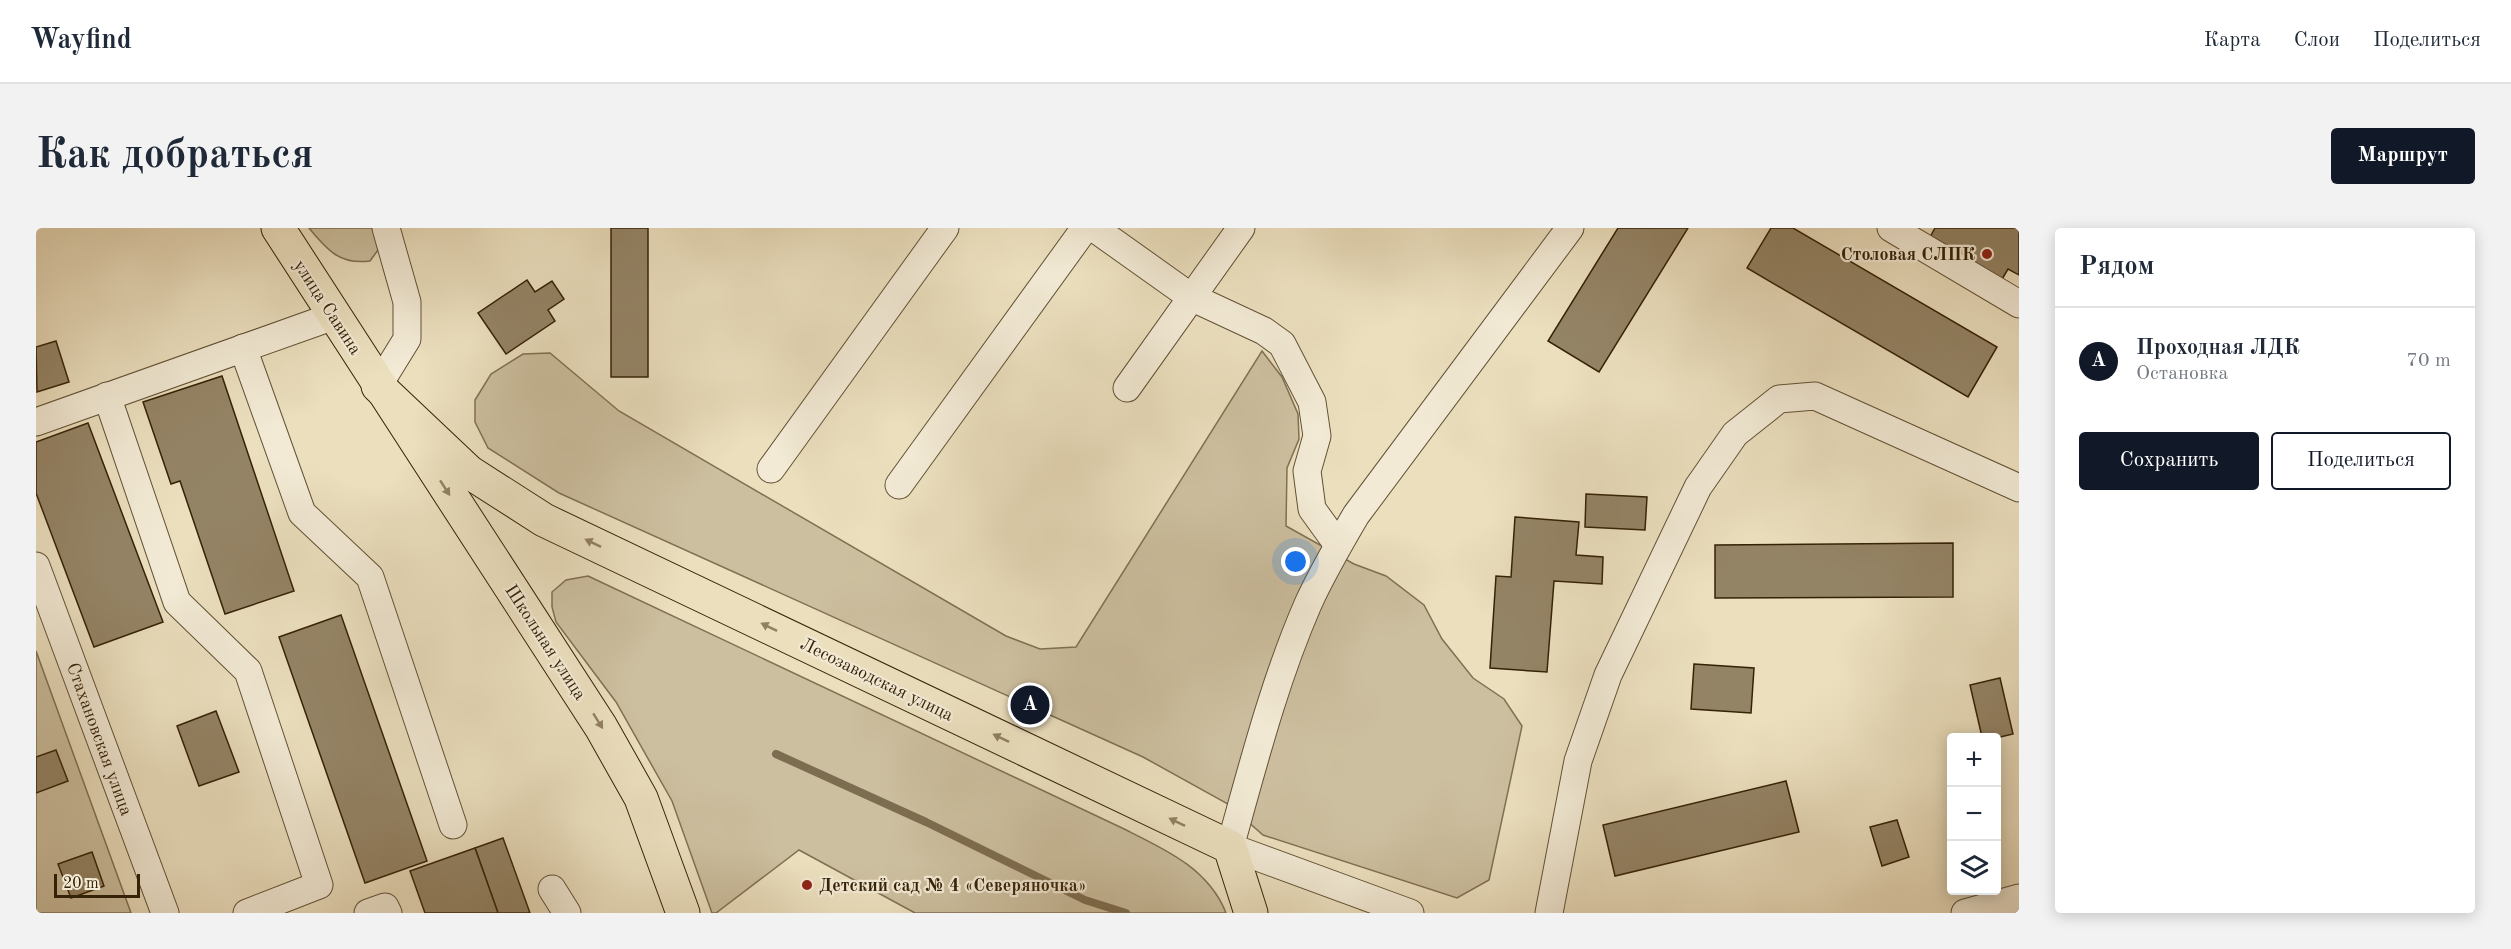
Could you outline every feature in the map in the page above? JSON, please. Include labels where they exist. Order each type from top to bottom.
[{"type":"main road","name":"улица Савина","points":[[278,228],[378,386]]},
{"type":"main road","name":"Лесозаводская улица","points":[[378,386],[469,472],[544,520],[1230,847]]},
{"type":"main road","name":"Школьная улица","points":[[378,386],[602,727],[641,798],[683,913]]},
{"type":"main road","points":[[1230,847],[1251,913]]},
{"type":"street","points":[[378,386],[407,339],[407,302],[386,228]]},
{"type":"street","points":[[771,470],[945,228]]},
{"type":"street","points":[[899,485],[1085,228]]},
{"type":"street","points":[[1094,228],[1191,297],[1264,331],[1282,344],[1312,402],[1317,436],[1307,471],[1311,509],[1338,545]]},
{"type":"street","points":[[1127,388],[1241,228]]},
{"type":"street","points":[[1230,847],[1283,668],[1309,603],[1338,545],[1356,515],[1570,228]]},
{"type":"street","points":[[1891,228],[2019,304]]},
{"type":"street","points":[[36,422],[333,316]]},
{"type":"street","points":[[243,348],[302,513],[370,577],[453,825]]},
{"type":"street","points":[[107,396],[177,602],[248,671],[319,885],[247,913]]},
{"type":"street","points":[[1550,913],[1578,761],[1608,675],[1698,487],[1735,434],[1779,399],[1815,396],[2019,488]]},
{"type":"street","name":"Стахановская улица","points":[[36,566],[165,913]]},
{"type":"street","name":"Лесозаводская улица","points":[[1230,847],[1410,913]]},
{"type":"street","points":[[552,889],[567,913]]},
{"type":"street","points":[[1965,913],[2019,898]]},
{"type":"street","points":[[368,913],[386,907],[388,913]]},
{"type":"shaded area","points":[[309,228],[374,228],[378,250],[370,261],[350,261],[328,249]]},
{"type":"shaded area","points":[[1262,351],[1282,377],[1298,414],[1299,439],[1287,468],[1286,526],[1354,564],[1386,576],[1424,605],[1442,639],[1473,678],[1504,699],[1522,726],[1489,880],[1457,898],[1263,835],[1228,804],[1143,757],[559,493],[488,448],[475,422],[475,400],[491,374],[523,354],[550,353],[619,411],[1006,636],[1040,649],[1076,647]]},
{"type":"shaded area","points":[[588,576],[1152,843],[1196,871],[1218,897],[1226,913],[915,913],[799,850],[716,913],[712,913],[672,801],[616,702],[556,622],[552,607],[552,592],[566,580]]},
{"type":"shaded area","points":[[36,651],[131,913],[36,913]]},
{"type":"building","points":[[611,228],[648,228],[648,377],[611,377]]},
{"type":"building","points":[[1618,228],[1688,228],[1599,372],[1548,341]]},
{"type":"building","points":[[1771,228],[1793,228],[1997,347],[1968,397],[1747,268]]},
{"type":"building","name":"Столовая СЛПК","points":[[1935,228],[2019,228],[2019,275],[2008,269],[2001,281],[1929,239]]},
{"type":"building","points":[[527,280],[535,292],[552,281],[564,299],[548,310],[555,321],[506,354],[478,313]]},
{"type":"building","points":[[56,341],[69,382],[37,392],[36,347]]},
{"type":"building","points":[[222,376],[294,591],[225,614],[180,481],[171,484],[143,402]]},
{"type":"building","points":[[88,423],[163,622],[94,647],[36,493],[36,442]]},
{"type":"building","points":[[1586,494],[1647,497],[1645,530],[1585,527]]},
{"type":"building","points":[[1515,517],[1579,522],[1576,555],[1603,557],[1602,584],[1554,581],[1547,672],[1490,668],[1496,576],[1511,577]]},
{"type":"building","points":[[1953,543],[1953,597],[1715,598],[1715,545]]},
{"type":"building","points":[[341,615],[427,861],[365,883],[279,637]]},
{"type":"building","points":[[1694,664],[1754,668],[1751,713],[1691,709]]},
{"type":"building","points":[[2000,678],[2013,734],[2001,737],[2001,733],[1981,733],[1970,685]]},
{"type":"building","points":[[216,711],[239,772],[199,786],[177,726]]},
{"type":"building","points":[[56,750],[68,781],[36,793],[36,757]]},
{"type":"building","points":[[1786,781],[1799,832],[1615,876],[1603,825]]},
{"type":"building","points":[[1897,820],[1909,857],[1882,866],[1870,827]]},
{"type":"building","points":[[503,838],[530,913],[498,913],[475,848]]},
{"type":"building","points":[[475,848],[498,913],[425,913],[410,871]]},
{"type":"building","points":[[92,852],[104,886],[71,898],[58,864]]},
{"type":"waterway","points":[[776,754],[926,822],[1085,900],[1126,913]]},
{"type":"place","name":"Столовая СЛПК","points":[[1987,254]]},
{"type":"place","name":"Проходная ЛДК","points":[[1030,705]]},
{"type":"place","name":"Детский сад № 4 «Северяночка»","points":[[807,885]]}]
